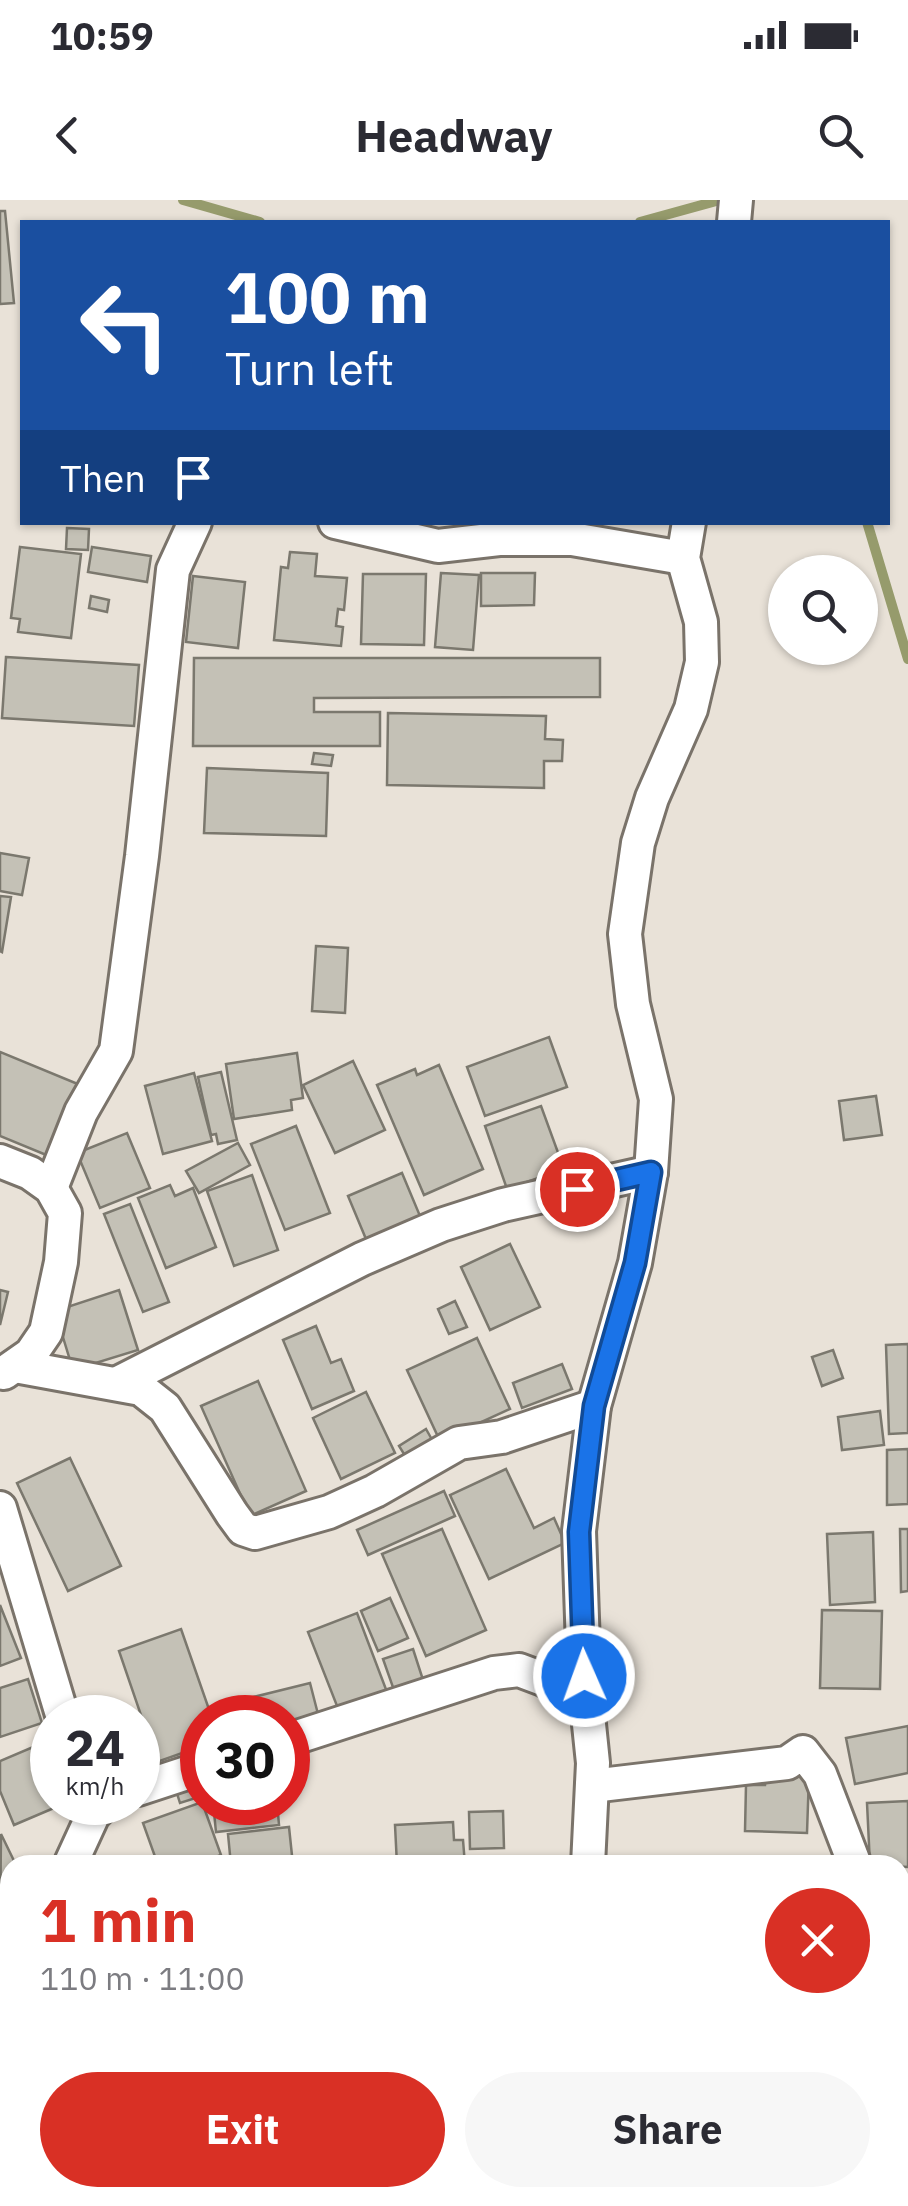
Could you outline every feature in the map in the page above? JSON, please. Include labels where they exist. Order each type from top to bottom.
[{"type":"street","points":[[51,1188],[81,1112],[116,1051],[173,570],[194,525]]},
{"type":"street","points":[[348,525],[438,546],[499,539],[572,539],[684,558]]},
{"type":"street","points":[[589,1855],[593,1764],[579,1532],[594,1406],[635,1263],[651,1172],[656,1098],[633,1004],[625,934],[638,843],[652,798],[691,709],[702,662],[701,622],[684,558],[689,525]]},
{"type":"street","points":[[0,1162],[30,1173],[51,1188],[65,1213],[61,1262],[46,1332],[31,1354],[8,1371]]},
{"type":"street","points":[[118,1383],[362,1259],[441,1225],[503,1206],[651,1172]]},
{"type":"street","points":[[8,1371],[141,1389],[165,1408],[232,1514],[243,1529],[255,1533],[329,1512],[375,1491],[459,1443],[502,1436],[594,1406]]},
{"type":"street","points":[[0,1508],[54,1695]]},
{"type":"street","points":[[310,1733],[494,1673],[519,1670],[587,1705]]},
{"type":"street","points":[[592,1786],[787,1764],[803,1752],[820,1774],[851,1855]]},
{"type":"street","points":[[75,1855],[88,1825]]},
{"type":"building","points":[[0,211],[5,211],[14,303],[0,304]]},
{"type":"building","points":[[67,528],[89,529],[88,550],[66,549]]},
{"type":"building","points":[[20,547],[81,554],[71,638],[18,632],[20,619],[11,618]]},
{"type":"building","points":[[92,547],[151,556],[147,582],[88,572]]},
{"type":"building","points":[[290,552],[317,554],[315,576],[347,578],[344,610],[338,609],[336,626],[343,627],[341,646],[274,640],[281,567],[288,568]]},
{"type":"building","points":[[441,573],[479,575],[473,650],[435,647]]},
{"type":"building","points":[[481,573],[535,573],[534,605],[481,606]]},
{"type":"building","points":[[363,574],[426,574],[424,645],[361,644]]},
{"type":"building","points":[[193,576],[245,582],[238,648],[186,642]]},
{"type":"building","points":[[91,596],[109,600],[107,612],[89,608]]},
{"type":"building","points":[[6,657],[139,665],[134,726],[2,718]]},
{"type":"building","points":[[194,658],[600,658],[600,697],[314,698],[314,712],[380,712],[380,746],[193,746]]},
{"type":"building","points":[[388,713],[546,716],[545,739],[563,740],[562,761],[544,761],[544,788],[387,785]]},
{"type":"building","points":[[314,753],[333,755],[331,766],[312,764]]},
{"type":"building","points":[[207,768],[328,773],[326,836],[204,833]]},
{"type":"building","points":[[0,853],[29,858],[22,895],[0,891]]},
{"type":"building","points":[[0,896],[11,897],[2,952],[0,951]]},
{"type":"building","points":[[316,946],[348,948],[345,1013],[312,1011]]},
{"type":"building","points":[[549,1037],[567,1087],[485,1116],[467,1067]]},
{"type":"building","points":[[0,1052],[85,1087],[56,1159],[0,1136]]},
{"type":"building","points":[[297,1053],[303,1098],[291,1100],[292,1110],[234,1119],[226,1064]]},
{"type":"building","points":[[353,1061],[385,1130],[335,1153],[303,1085]]},
{"type":"building","points":[[439,1065],[483,1169],[424,1195],[377,1085],[415,1069],[417,1075]]},
{"type":"building","points":[[221,1072],[237,1140],[218,1144],[216,1134],[211,1135],[198,1077]]},
{"type":"building","points":[[194,1073],[212,1141],[163,1154],[145,1086]]},
{"type":"building","points":[[876,1096],[882,1135],[844,1140],[839,1101]]},
{"type":"building","points":[[541,1106],[564,1169],[507,1189],[485,1126]]},
{"type":"building","points":[[296,1126],[330,1213],[285,1230],[251,1144]]},
{"type":"building","points":[[127,1133],[150,1188],[100,1208],[77,1153]]},
{"type":"building","points":[[238,1143],[250,1165],[199,1193],[186,1171]]},
{"type":"building","points":[[402,1173],[420,1216],[366,1239],[348,1196]]},
{"type":"building","points":[[252,1175],[278,1250],[234,1266],[207,1191]]},
{"type":"building","points":[[170,1185],[175,1196],[193,1188],[216,1247],[166,1268],[138,1198]]},
{"type":"building","points":[[130,1204],[169,1302],[143,1312],[104,1214]]},
{"type":"building","points":[[510,1244],[540,1307],[490,1330],[461,1267]]},
{"type":"building","points":[[0,1290],[8,1292],[0,1325]]},
{"type":"building","points":[[119,1290],[138,1350],[73,1370],[55,1311]]},
{"type":"building","points":[[455,1301],[467,1327],[449,1334],[438,1309]]},
{"type":"building","points":[[316,1326],[331,1363],[341,1359],[354,1391],[312,1409],[283,1340]]},
{"type":"building","points":[[477,1338],[510,1409],[440,1441],[407,1370]]},
{"type":"building","points":[[908,1344],[908,1433],[889,1434],[886,1345]]},
{"type":"building","points":[[833,1350],[843,1378],[822,1386],[812,1357]]},
{"type":"building","points":[[562,1364],[572,1389],[522,1408],[513,1383]]},
{"type":"building","points":[[258,1381],[306,1491],[250,1516],[201,1406]]},
{"type":"building","points":[[366,1392],[395,1453],[341,1479],[313,1418]]},
{"type":"building","points":[[880,1411],[884,1445],[842,1450],[838,1417]]},
{"type":"building","points":[[426,1429],[435,1445],[409,1462],[399,1446]]},
{"type":"building","points":[[908,1449],[908,1504],[887,1505],[887,1450]]},
{"type":"building","points":[[70,1458],[121,1566],[68,1591],[17,1483]]},
{"type":"building","points":[[506,1469],[534,1528],[554,1518],[565,1543],[489,1579],[450,1495]]},
{"type":"building","points":[[444,1491],[455,1516],[368,1555],[357,1530]]},
{"type":"building","points":[[442,1529],[486,1630],[426,1656],[382,1554]]},
{"type":"building","points":[[900,1529],[908,1529],[908,1591],[901,1592]]},
{"type":"building","points":[[873,1532],[875,1602],[830,1605],[827,1534]]},
{"type":"building","points":[[390,1598],[408,1638],[378,1651],[361,1611]]},
{"type":"building","points":[[0,1605],[21,1658],[0,1666]]},
{"type":"building","points":[[822,1610],[882,1611],[880,1689],[820,1688]]},
{"type":"building","points":[[357,1613],[387,1692],[339,1711],[308,1632]]},
{"type":"building","points":[[181,1629],[204,1695],[180,1695],[180,1754],[160,1761],[160,1695],[134,1695],[119,1651]]},
{"type":"building","points":[[413,1649],[424,1683],[395,1693],[383,1659]]},
{"type":"building","points":[[28,1679],[33,1695],[30,1695],[30,1727],[0,1737],[0,1688]]},
{"type":"building","points":[[310,1683],[319,1718],[310,1720],[310,1695],[261,1695]]},
{"type":"building","points":[[908,1726],[908,1773],[855,1784],[846,1738]]},
{"type":"building","points":[[30,1748],[30,1818],[14,1825],[0,1791],[0,1761]]},
{"type":"building","points":[[766,1774],[809,1775],[807,1833],[745,1831],[746,1785],[765,1785]]},
{"type":"building","points":[[908,1801],[908,1855],[870,1855],[867,1803]]},
{"type":"building","points":[[180,1810],[180,1825],[210,1825],[221,1855],[154,1855],[144,1825],[160,1825],[160,1817]]},
{"type":"building","points":[[503,1811],[504,1848],[470,1849],[469,1812]]},
{"type":"building","points":[[453,1822],[454,1840],[463,1840],[464,1855],[396,1855],[395,1825]]},
{"type":"building","points":[[215,1825],[279,1825],[216,1832]]},
{"type":"building","points":[[289,1827],[292,1855],[230,1855],[228,1834]]},
{"type":"building","points":[[1,1834],[11,1855],[1,1855]]},
{"type":"waterway","points":[[183,200],[253,220]]},
{"type":"waterway","points":[[647,220],[720,200]]},
{"type":"waterway","points":[[868,525],[908,659]]},
{"type":"route","points":[[577,1189],[651,1172],[635,1263],[594,1406],[579,1532],[584,1676]]}]
